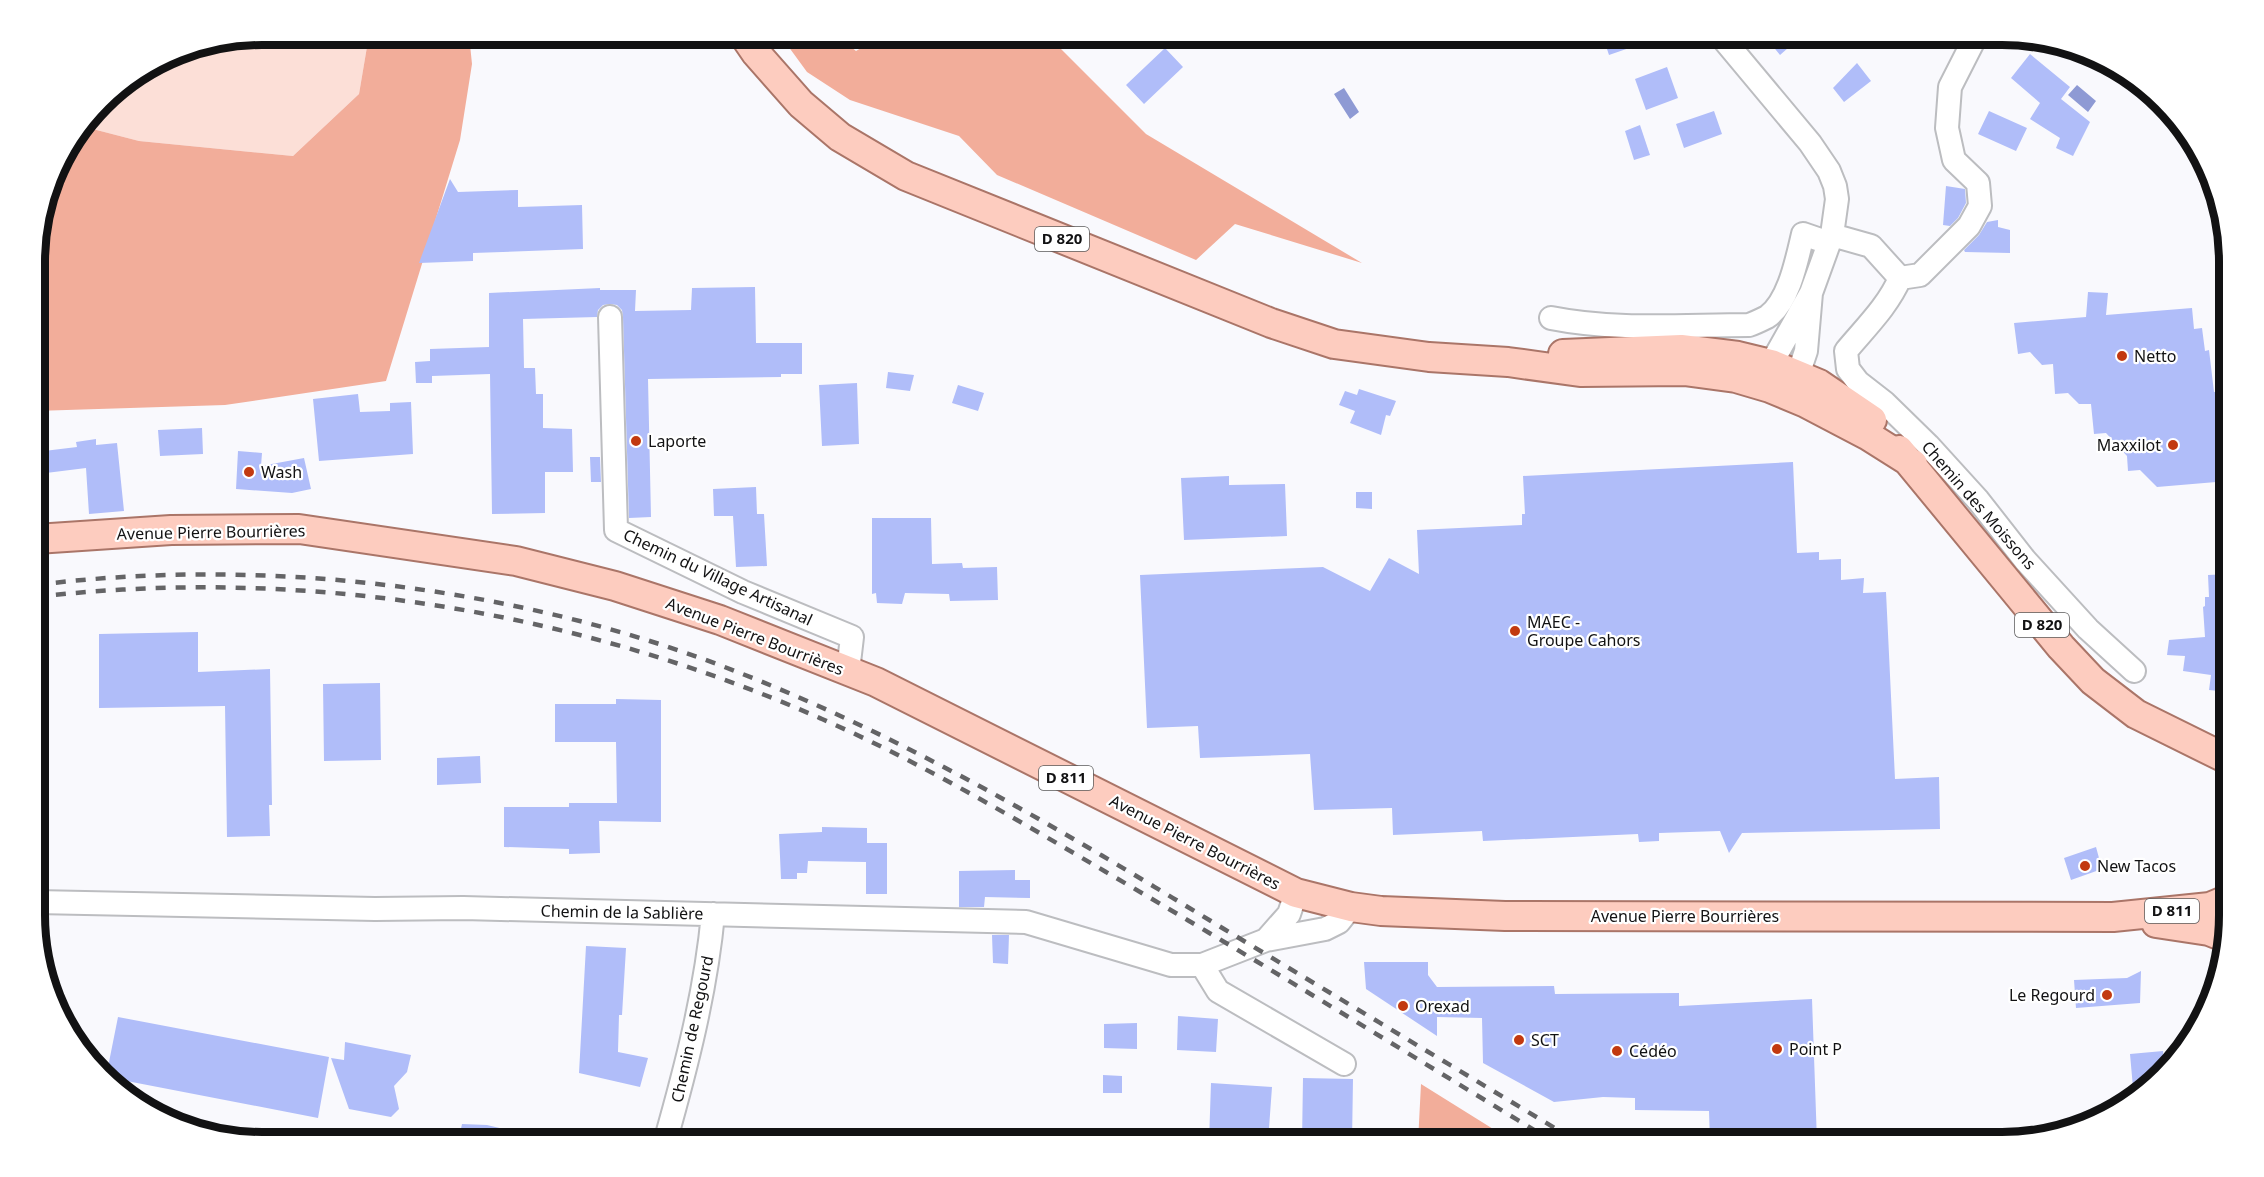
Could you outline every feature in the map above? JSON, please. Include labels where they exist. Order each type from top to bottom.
[{"type":"main road","name":"D 820","points":[[751,45],[801,104],[840,137],[906,176],[1260,319],[1334,344],[1429,357],[1508,362],[1568,353],[1681,349],[1738,356],[1771,376],[1806,403],[1867,435],[1913,464]]},
{"type":"main road","name":"D 820","points":[[1771,376],[1798,375],[1819,384],[1872,420],[1913,464],[2061,647],[2093,681],[2136,714],[2219,755]]},
{"type":"main road","name":"Avenue Pierre Bourrières","points":[[45,538],[171,530],[299,529],[516,561],[615,586],[720,620],[876,682],[1296,893],[1351,907],[1380,911],[1505,916],[2113,917],[2210,907],[2219,903]]},
{"type":"main road","name":"D 820","points":[[2203,748],[2219,763]]},
{"type":"main road","name":"Avenue Pierre Bourrières","points":[[2113,917],[2209,931],[2218,935]]},
{"type":"street","points":[[1728,45],[1810,143],[1828,171],[1838,200],[1831,239],[1811,293],[1771,376]]},
{"type":"street","points":[[1551,318],[1580,324],[1614,327],[1749,325],[1768,316],[1784,295],[1796,264],[1803,234],[1871,246],[1900,278],[1920,275],[1969,226],[1980,206],[1978,183],[1954,160],[1947,128],[1950,87],[1971,45]]},
{"type":"street","name":"Chemin des Moissons","points":[[1900,278],[1895,290],[1881,309],[1846,351],[1848,369],[1858,382],[1885,403],[1928,445],[1978,500],[2025,560],[2088,629],[2134,671]]},
{"type":"street","points":[[1798,375],[1806,351],[1811,293]]},
{"type":"street","name":"Chemin du Village Artisanal","points":[[610,317],[616,530],[742,592],[852,637],[848,671]]},
{"type":"street","name":"Chemin de la Sablière","points":[[1266,940],[1289,914],[1296,893]]},
{"type":"street","name":"Chemin de la Sablière","points":[[45,902],[1026,922],[1172,965],[1202,965],[1266,940],[1325,928],[1339,922],[1351,907]]},
{"type":"street","name":"Chemin de Regourd","points":[[668,1132],[682,1082],[710,944],[713,914]]},
{"type":"street","points":[[1202,965],[1218,991],[1344,1064]]},
{"type":"shaded area","points":[[248,45],[367,45],[359,94],[293,156],[139,141],[91,129],[119,99],[166,67],[206,52]]},
{"type":"shaded area","points":[[367,45],[470,45],[472,64],[460,140],[386,381],[225,405],[45,411],[45,248],[49,220],[67,166],[91,129],[139,141],[293,156],[359,94]]},
{"type":"shaded area","points":[[787,45],[848,45],[856,51],[866,45],[1057,45],[1146,134],[1362,263],[1235,224],[1196,260],[997,175],[959,136],[850,100],[807,72]]},
{"type":"shaded area","points":[[2185,146],[2197,166],[2214,217]]},
{"type":"shaded area","points":[[1421,1084],[1498,1132],[1419,1132]]},
{"type":"water","points":[[2077,85],[2096,101],[2088,112],[2068,95]]},
{"type":"water","points":[[1344,88],[1359,112],[1350,119],[1334,94]]},
{"type":"building","points":[[1606,45],[1638,45],[1609,55]]},
{"type":"building","points":[[1772,45],[1791,45],[1780,55]]},
{"type":"building","points":[[1165,48],[1183,67],[1144,104],[1126,85]]},
{"type":"building","points":[[2030,54],[2070,87],[2061,99],[2090,122],[2073,156],[2056,148],[2060,138],[2030,119],[2040,103],[2011,78]]},
{"type":"building","points":[[1857,63],[1871,81],[1844,102],[1833,88]]},
{"type":"building","points":[[1667,67],[1678,98],[1646,110],[1635,79]]},
{"type":"building","points":[[1714,111],[1722,134],[1684,148],[1676,124]]},
{"type":"building","points":[[1989,111],[2027,128],[2016,151],[1978,134]]},
{"type":"building","points":[[1640,125],[1650,155],[1634,160],[1625,131]]},
{"type":"building","points":[[450,179],[458,192],[518,190],[518,207],[582,205],[583,249],[473,253],[473,261],[419,263]]},
{"type":"building","points":[[1946,186],[1965,189],[1966,203],[1958,218],[1950,226],[1943,225]]},
{"type":"building","points":[[1998,220],[1998,227],[2010,230],[2010,253],[1965,252],[1964,250],[1979,235],[1987,222]]},
{"type":"building","points":[[755,287],[756,343],[802,343],[802,374],[781,374],[781,377],[648,379],[651,517],[629,518],[623,317],[622,310],[617,305],[603,305],[598,310],[597,317],[523,319],[524,368],[535,368],[536,394],[543,394],[543,428],[572,429],[573,472],[545,472],[545,513],[492,514],[490,374],[432,376],[432,383],[416,383],[415,362],[430,361],[430,349],[489,347],[489,293],[600,288],[600,290],[636,290],[635,311],[691,310],[692,288]]},
{"type":"building","points":[[2088,292],[2108,293],[2106,315],[2192,308],[2194,329],[2202,328],[2205,351],[2209,350],[2214,392],[2219,392],[2219,482],[2157,487],[2140,470],[2128,471],[2127,456],[2106,433],[2094,434],[2091,404],[2079,404],[2068,393],[2055,394],[2053,364],[2042,365],[2030,352],[2018,354],[2014,323],[2086,317]]},
{"type":"building","points":[[888,372],[914,375],[910,391],[886,388]]},
{"type":"building","points":[[857,383],[859,444],[822,446],[819,385]]},
{"type":"building","points":[[958,385],[984,393],[978,411],[952,403]]},
{"type":"building","points":[[1359,389],[1396,401],[1390,416],[1386,415],[1381,435],[1350,423],[1355,411],[1339,405],[1345,391],[1357,395]]},
{"type":"building","points":[[358,394],[360,412],[390,411],[390,403],[411,402],[413,454],[319,461],[313,399]]},
{"type":"building","points":[[202,428],[203,454],[160,456],[158,430]]},
{"type":"building","points":[[96,439],[96,445],[117,443],[124,511],[89,514],[86,468],[46,473],[45,451],[77,447],[76,442]]},
{"type":"building","points":[[238,451],[262,453],[261,466],[304,458],[311,489],[292,493],[236,489]]},
{"type":"building","points":[[590,457],[600,457],[601,482],[591,482]]},
{"type":"building","name":"MAEC - Groupe Cahors","points":[[1793,462],[1797,553],[1819,552],[1819,560],[1841,559],[1841,580],[1864,578],[1863,593],[1886,592],[1895,779],[1939,777],[1940,829],[1742,833],[1729,853],[1720,831],[1659,833],[1659,841],[1639,842],[1638,834],[1483,841],[1482,831],[1393,835],[1392,808],[1314,810],[1310,754],[1200,758],[1198,726],[1147,728],[1140,575],[1323,567],[1370,591],[1389,558],[1419,574],[1417,530],[1522,525],[1522,514],[1525,514],[1523,476]]},
{"type":"building","points":[[1229,476],[1229,485],[1285,484],[1287,536],[1184,540],[1181,478]]},
{"type":"building","points":[[756,487],[757,514],[764,514],[767,566],[736,567],[733,516],[714,516],[713,489]]},
{"type":"building","points":[[1356,492],[1372,492],[1372,509],[1356,508]]},
{"type":"building","points":[[872,518],[931,518],[932,564],[962,563],[963,568],[997,567],[998,600],[950,601],[949,594],[905,593],[902,604],[877,603],[876,593],[872,594]]},
{"type":"building","points":[[2219,574],[2219,691],[2209,690],[2211,675],[2183,671],[2185,656],[2167,655],[2169,640],[2205,637],[2203,607],[2205,597],[2209,597],[2208,575]]},
{"type":"building","points":[[198,632],[198,672],[270,669],[272,805],[269,805],[270,836],[227,837],[225,706],[99,708],[99,634]]},
{"type":"building","points":[[380,683],[381,760],[324,761],[323,684]]},
{"type":"building","points":[[616,699],[661,700],[661,822],[599,821],[600,853],[569,854],[569,849],[504,847],[504,807],[569,807],[569,803],[617,803],[616,742],[555,742],[555,704],[616,704]]},
{"type":"building","points":[[480,756],[481,783],[437,785],[437,758]]},
{"type":"building","points":[[822,827],[867,828],[867,843],[887,843],[887,894],[866,894],[866,862],[808,861],[807,873],[797,873],[797,879],[781,879],[779,834],[822,832]]},
{"type":"building","name":"New Tacos","points":[[2096,847],[2102,869],[2071,880],[2064,858]]},
{"type":"building","points":[[1015,870],[1015,880],[1030,880],[1030,898],[985,897],[984,907],[959,907],[959,871]]},
{"type":"building","points":[[992,935],[1009,935],[1008,964],[993,963]]},
{"type":"building","points":[[586,946],[626,948],[622,1015],[619,1015],[618,1052],[648,1058],[640,1087],[579,1073]]},
{"type":"building","points":[[1364,962],[1428,962],[1428,975],[1437,987],[1554,986],[1555,994],[1679,993],[1679,1006],[1812,999],[1817,1132],[1710,1132],[1709,1111],[1635,1110],[1635,1098],[1603,1097],[1554,1102],[1483,1063],[1482,1018],[1437,1017],[1437,1036],[1366,989]]},
{"type":"building","name":"Le Regourd","points":[[2141,971],[2140,1003],[2076,1008],[2074,980],[2127,978]]},
{"type":"building","points":[[1178,1016],[1218,1019],[1216,1052],[1177,1050]]},
{"type":"building","points":[[118,1017],[329,1057],[318,1118],[121,1080],[108,1067]]},
{"type":"building","points":[[1137,1023],[1137,1049],[1104,1048],[1104,1024]]},
{"type":"building","points":[[345,1042],[411,1055],[407,1072],[394,1086],[399,1109],[391,1117],[349,1109],[331,1058],[344,1060]]},
{"type":"building","points":[[2163,1051],[2164,1059],[2133,1088],[2130,1054]]},
{"type":"building","points":[[1103,1075],[1122,1076],[1122,1093],[1103,1093]]},
{"type":"building","points":[[1303,1078],[1353,1079],[1352,1132],[1302,1132]]},
{"type":"building","points":[[1211,1083],[1272,1087],[1269,1132],[1209,1132]]},
{"type":"building","points":[[462,1124],[487,1125],[516,1132],[460,1132]]},
{"type":"railway","points":[[45,584],[123,577],[213,574],[303,577],[393,586],[483,600],[571,619],[657,643],[803,699],[988,790],[1165,893],[1561,1132]]},
{"type":"railway","points":[[45,596],[136,589],[236,588],[337,593],[436,606],[535,624],[633,650],[729,681],[859,736],[966,791],[1219,939],[1537,1132]]},
{"type":"place","name":"Netto","points":[[2122,356]]},
{"type":"place","name":"Laporte","points":[[636,441]]},
{"type":"place","name":"Maxxilot","points":[[2173,445]]},
{"type":"place","name":"Wash","points":[[249,472]]},
{"type":"place","name":"MAEC - Groupe Cahors","points":[[1515,631]]},
{"type":"place","name":"New Tacos","points":[[2085,866]]},
{"type":"place","name":"Le Regourd","points":[[2107,995]]},
{"type":"place","name":"Orexad","points":[[1403,1006]]},
{"type":"place","name":"SCT","points":[[1519,1040]]},
{"type":"place","name":"Point P","points":[[1777,1049]]},
{"type":"place","name":"Cédéo","points":[[1617,1051]]}]
